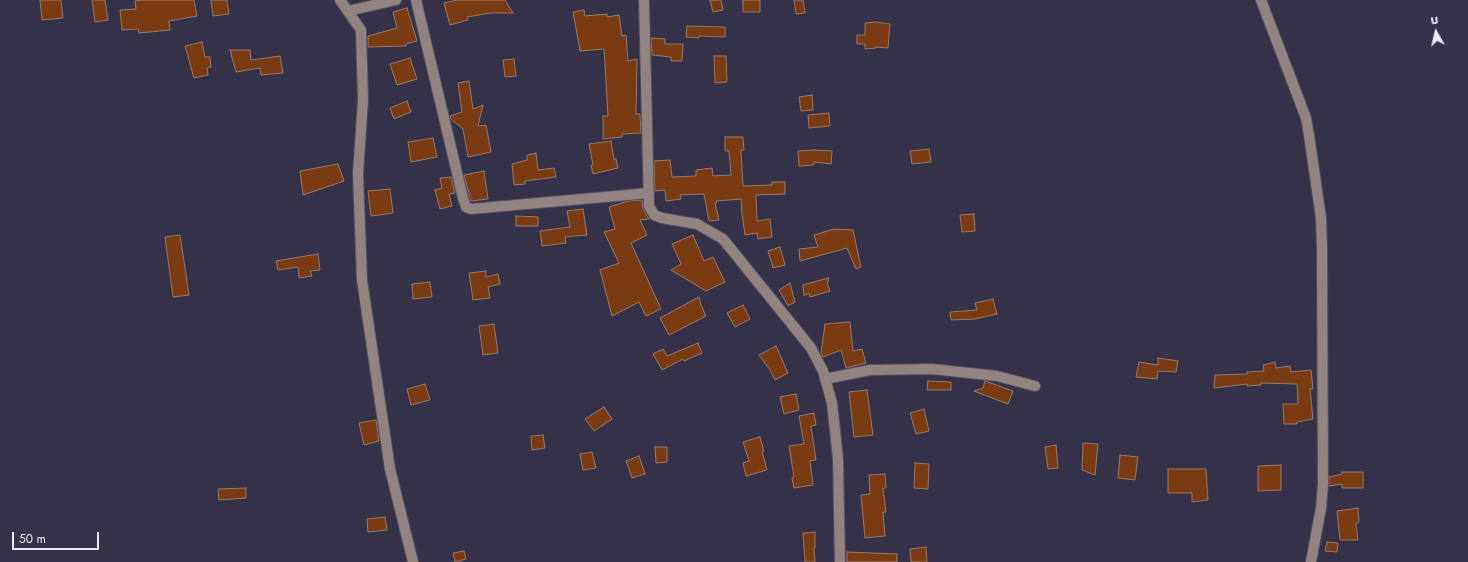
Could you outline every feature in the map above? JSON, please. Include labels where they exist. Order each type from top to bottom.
[{"type":"street","points":[[340,0],[361,30],[363,100],[358,174],[362,280],[390,469],[412,562]]},
{"type":"street","points":[[348,11],[396,0]]},
{"type":"street","points":[[416,0],[462,198],[466,206],[471,209],[649,193]]},
{"type":"street","points":[[644,0],[649,206],[654,215],[662,218],[697,224],[723,239],[812,348],[823,371],[832,403],[838,459],[840,562]]},
{"type":"street","points":[[1261,0],[1306,118],[1322,233],[1323,484],[1321,508],[1311,562]]},
{"type":"street","points":[[825,379],[870,370],[932,369],[997,376],[1035,386]]},
{"type":"building","points":[[40,0],[61,0],[63,18],[42,20]]},
{"type":"building","points":[[92,0],[105,0],[108,20],[95,22]]},
{"type":"building","points":[[194,0],[197,16],[169,21],[170,30],[139,33],[138,29],[122,30],[120,10],[136,9],[135,1]]},
{"type":"building","points":[[211,0],[227,0],[229,14],[213,16]]},
{"type":"building","points":[[457,0],[505,0],[513,13],[491,13],[467,17],[468,20],[450,25],[444,3]]},
{"type":"building","points":[[710,0],[721,0],[723,10],[713,12]]},
{"type":"building","points":[[743,0],[760,0],[760,12],[743,12]]},
{"type":"building","points":[[794,0],[803,0],[805,13],[796,14]]},
{"type":"building","points":[[407,8],[417,41],[406,44],[406,46],[368,47],[368,36],[397,28],[393,12]]},
{"type":"building","points":[[584,10],[585,16],[607,14],[607,17],[619,15],[622,36],[626,35],[628,61],[637,59],[636,114],[640,114],[641,133],[622,134],[622,137],[603,139],[603,116],[608,116],[604,49],[580,51],[573,12]]},
{"type":"building","points":[[876,22],[890,24],[888,48],[876,47],[865,49],[865,44],[857,44],[857,35],[865,35],[865,23]]},
{"type":"building","points":[[687,26],[725,27],[725,37],[686,37]]},
{"type":"building","points":[[651,38],[665,39],[665,44],[683,44],[682,61],[671,61],[671,57],[652,55]]},
{"type":"building","points":[[202,42],[205,57],[210,57],[211,67],[207,68],[208,75],[194,78],[185,46]]},
{"type":"building","points":[[230,50],[250,50],[251,60],[280,56],[283,73],[261,75],[260,68],[236,72]]},
{"type":"building","points":[[714,56],[726,56],[727,82],[715,83]]},
{"type":"building","points":[[410,58],[417,79],[397,85],[390,64]]},
{"type":"building","points":[[514,59],[516,76],[505,77],[503,60]]},
{"type":"building","points":[[469,81],[473,109],[483,105],[478,126],[486,125],[491,152],[468,157],[463,129],[451,119],[450,116],[462,112],[458,83]]},
{"type":"building","points":[[812,95],[813,110],[801,111],[799,97]]},
{"type":"building","points":[[407,101],[411,112],[394,119],[390,108]]},
{"type":"building","points":[[829,113],[830,126],[809,128],[808,115]]},
{"type":"building","points":[[725,137],[743,137],[744,150],[741,150],[743,186],[772,185],[772,182],[785,182],[785,194],[756,195],[757,221],[770,219],[772,237],[758,239],[757,233],[745,235],[741,199],[716,201],[717,203],[715,203],[719,220],[709,221],[704,194],[680,195],[681,199],[666,201],[665,190],[655,191],[654,161],[670,160],[672,177],[696,176],[696,170],[712,168],[713,176],[731,175],[729,151],[725,151]]},
{"type":"building","points":[[433,138],[437,157],[411,162],[408,142]]},
{"type":"building","points":[[611,141],[614,160],[616,159],[618,168],[593,174],[589,144]]},
{"type":"building","points":[[929,149],[931,162],[912,164],[910,151]]},
{"type":"building","points":[[798,151],[832,151],[831,164],[814,162],[814,165],[799,166]]},
{"type":"building","points":[[536,153],[538,170],[554,168],[556,177],[525,181],[525,184],[514,185],[512,164],[527,160],[527,155]]},
{"type":"building","points":[[338,164],[344,181],[303,195],[300,171]]},
{"type":"building","points":[[484,171],[488,199],[471,201],[464,175]]},
{"type":"building","points":[[451,177],[455,193],[449,194],[452,206],[440,209],[435,190],[442,188],[440,178]]},
{"type":"building","points":[[390,189],[393,213],[371,216],[368,191]]},
{"type":"building","points":[[642,200],[643,209],[649,219],[640,220],[647,235],[631,243],[661,309],[646,316],[639,302],[612,316],[600,270],[619,263],[604,232],[615,229],[609,207],[628,201]]},
{"type":"building","points":[[583,209],[587,235],[565,237],[566,243],[542,246],[540,231],[570,227],[567,211]]},
{"type":"building","points":[[974,214],[975,231],[962,232],[960,215]]},
{"type":"building","points":[[516,216],[538,217],[538,226],[516,226]]},
{"type":"building","points":[[834,229],[853,230],[861,267],[856,269],[847,248],[800,261],[799,249],[818,247],[814,235]]},
{"type":"building","points":[[180,235],[189,295],[173,297],[165,237]]},
{"type":"building","points":[[693,235],[704,261],[713,257],[725,282],[706,291],[671,270],[681,264],[672,244]]},
{"type":"building","points":[[780,247],[785,265],[773,268],[768,251]]},
{"type":"building","points":[[318,254],[320,270],[310,271],[312,276],[299,278],[298,267],[278,270],[276,261]]},
{"type":"building","points":[[486,271],[486,277],[498,274],[500,284],[488,287],[490,298],[473,300],[469,273]]},
{"type":"building","points":[[828,278],[829,281],[827,282],[830,291],[810,297],[809,293],[804,296],[803,285]]},
{"type":"building","points":[[430,282],[432,297],[413,299],[412,284]]},
{"type":"building","points":[[790,283],[795,302],[788,306],[779,290]]},
{"type":"building","points":[[699,297],[706,316],[669,335],[660,318]]},
{"type":"building","points":[[993,299],[997,314],[975,319],[951,320],[950,312],[977,310],[975,303]]},
{"type":"building","points":[[743,305],[750,319],[735,327],[727,313]]},
{"type":"building","points":[[850,322],[853,351],[862,349],[866,363],[846,368],[841,350],[823,357],[821,353],[825,324]]},
{"type":"building","points":[[494,324],[498,353],[483,355],[479,326]]},
{"type":"building","points":[[698,343],[702,353],[684,361],[683,359],[662,370],[653,354],[663,349],[667,356]]},
{"type":"building","points":[[776,346],[788,373],[775,380],[759,355]]},
{"type":"building","points":[[1158,358],[1178,361],[1176,372],[1158,371],[1157,379],[1136,377],[1139,362],[1158,365]]},
{"type":"building","points":[[1275,362],[1276,368],[1290,366],[1291,372],[1311,370],[1313,389],[1310,389],[1313,419],[1297,422],[1297,424],[1284,424],[1283,404],[1298,404],[1297,384],[1261,383],[1261,385],[1247,386],[1247,384],[1214,388],[1215,375],[1247,374],[1247,372],[1264,371],[1263,365]]},
{"type":"building","points":[[928,381],[951,382],[951,390],[927,390]]},
{"type":"building","points":[[985,381],[1013,391],[1008,404],[974,391],[983,388]]},
{"type":"building","points":[[425,384],[430,400],[411,405],[407,389]]},
{"type":"building","points":[[867,390],[873,435],[854,437],[849,392]]},
{"type":"building","points":[[796,394],[799,410],[784,414],[780,397]]},
{"type":"building","points":[[604,407],[612,419],[594,431],[585,419]]},
{"type":"building","points":[[924,409],[929,431],[916,434],[910,413]]},
{"type":"building","points":[[814,413],[816,425],[811,426],[816,460],[810,461],[813,485],[794,488],[792,478],[794,477],[789,446],[804,444],[799,416]]},
{"type":"building","points":[[376,420],[379,441],[364,445],[359,423]]},
{"type":"building","points":[[543,435],[545,448],[532,450],[531,436]]},
{"type":"building","points":[[760,437],[767,470],[746,476],[743,463],[749,461],[743,442]]},
{"type":"building","points":[[1083,443],[1098,444],[1095,475],[1082,470]]},
{"type":"building","points":[[1056,445],[1058,468],[1048,469],[1045,447]]},
{"type":"building","points":[[655,447],[667,447],[667,462],[656,463]]},
{"type":"building","points":[[592,452],[596,468],[583,470],[580,454]]},
{"type":"building","points":[[1120,455],[1138,457],[1135,480],[1118,478]]},
{"type":"building","points":[[639,456],[645,474],[632,478],[626,461]]},
{"type":"building","points":[[915,463],[929,464],[928,489],[914,488]]},
{"type":"building","points":[[1281,465],[1281,490],[1258,491],[1258,466]]},
{"type":"building","points":[[1168,469],[1206,469],[1208,500],[1192,502],[1192,493],[1168,493]]},
{"type":"building","points":[[1342,472],[1363,472],[1363,488],[1342,488],[1342,484],[1329,486],[1329,477],[1342,474]]},
{"type":"building","points":[[885,474],[886,488],[883,488],[886,512],[883,512],[885,536],[865,538],[861,495],[870,494],[869,475]]},
{"type":"building","points":[[246,488],[246,498],[219,500],[218,489]]},
{"type":"building","points":[[1358,508],[1359,522],[1356,523],[1358,540],[1340,540],[1337,511]]},
{"type":"building","points":[[385,517],[387,530],[368,532],[367,519]]},
{"type":"building","points":[[815,532],[815,562],[805,562],[803,533]]},
{"type":"building","points":[[1327,542],[1338,543],[1337,552],[1325,551]]},
{"type":"building","points":[[926,547],[927,562],[911,562],[910,549]]},
{"type":"building","points":[[464,551],[466,559],[455,562],[453,553]]},
{"type":"building","points":[[847,552],[897,554],[897,562],[847,562]]}]
